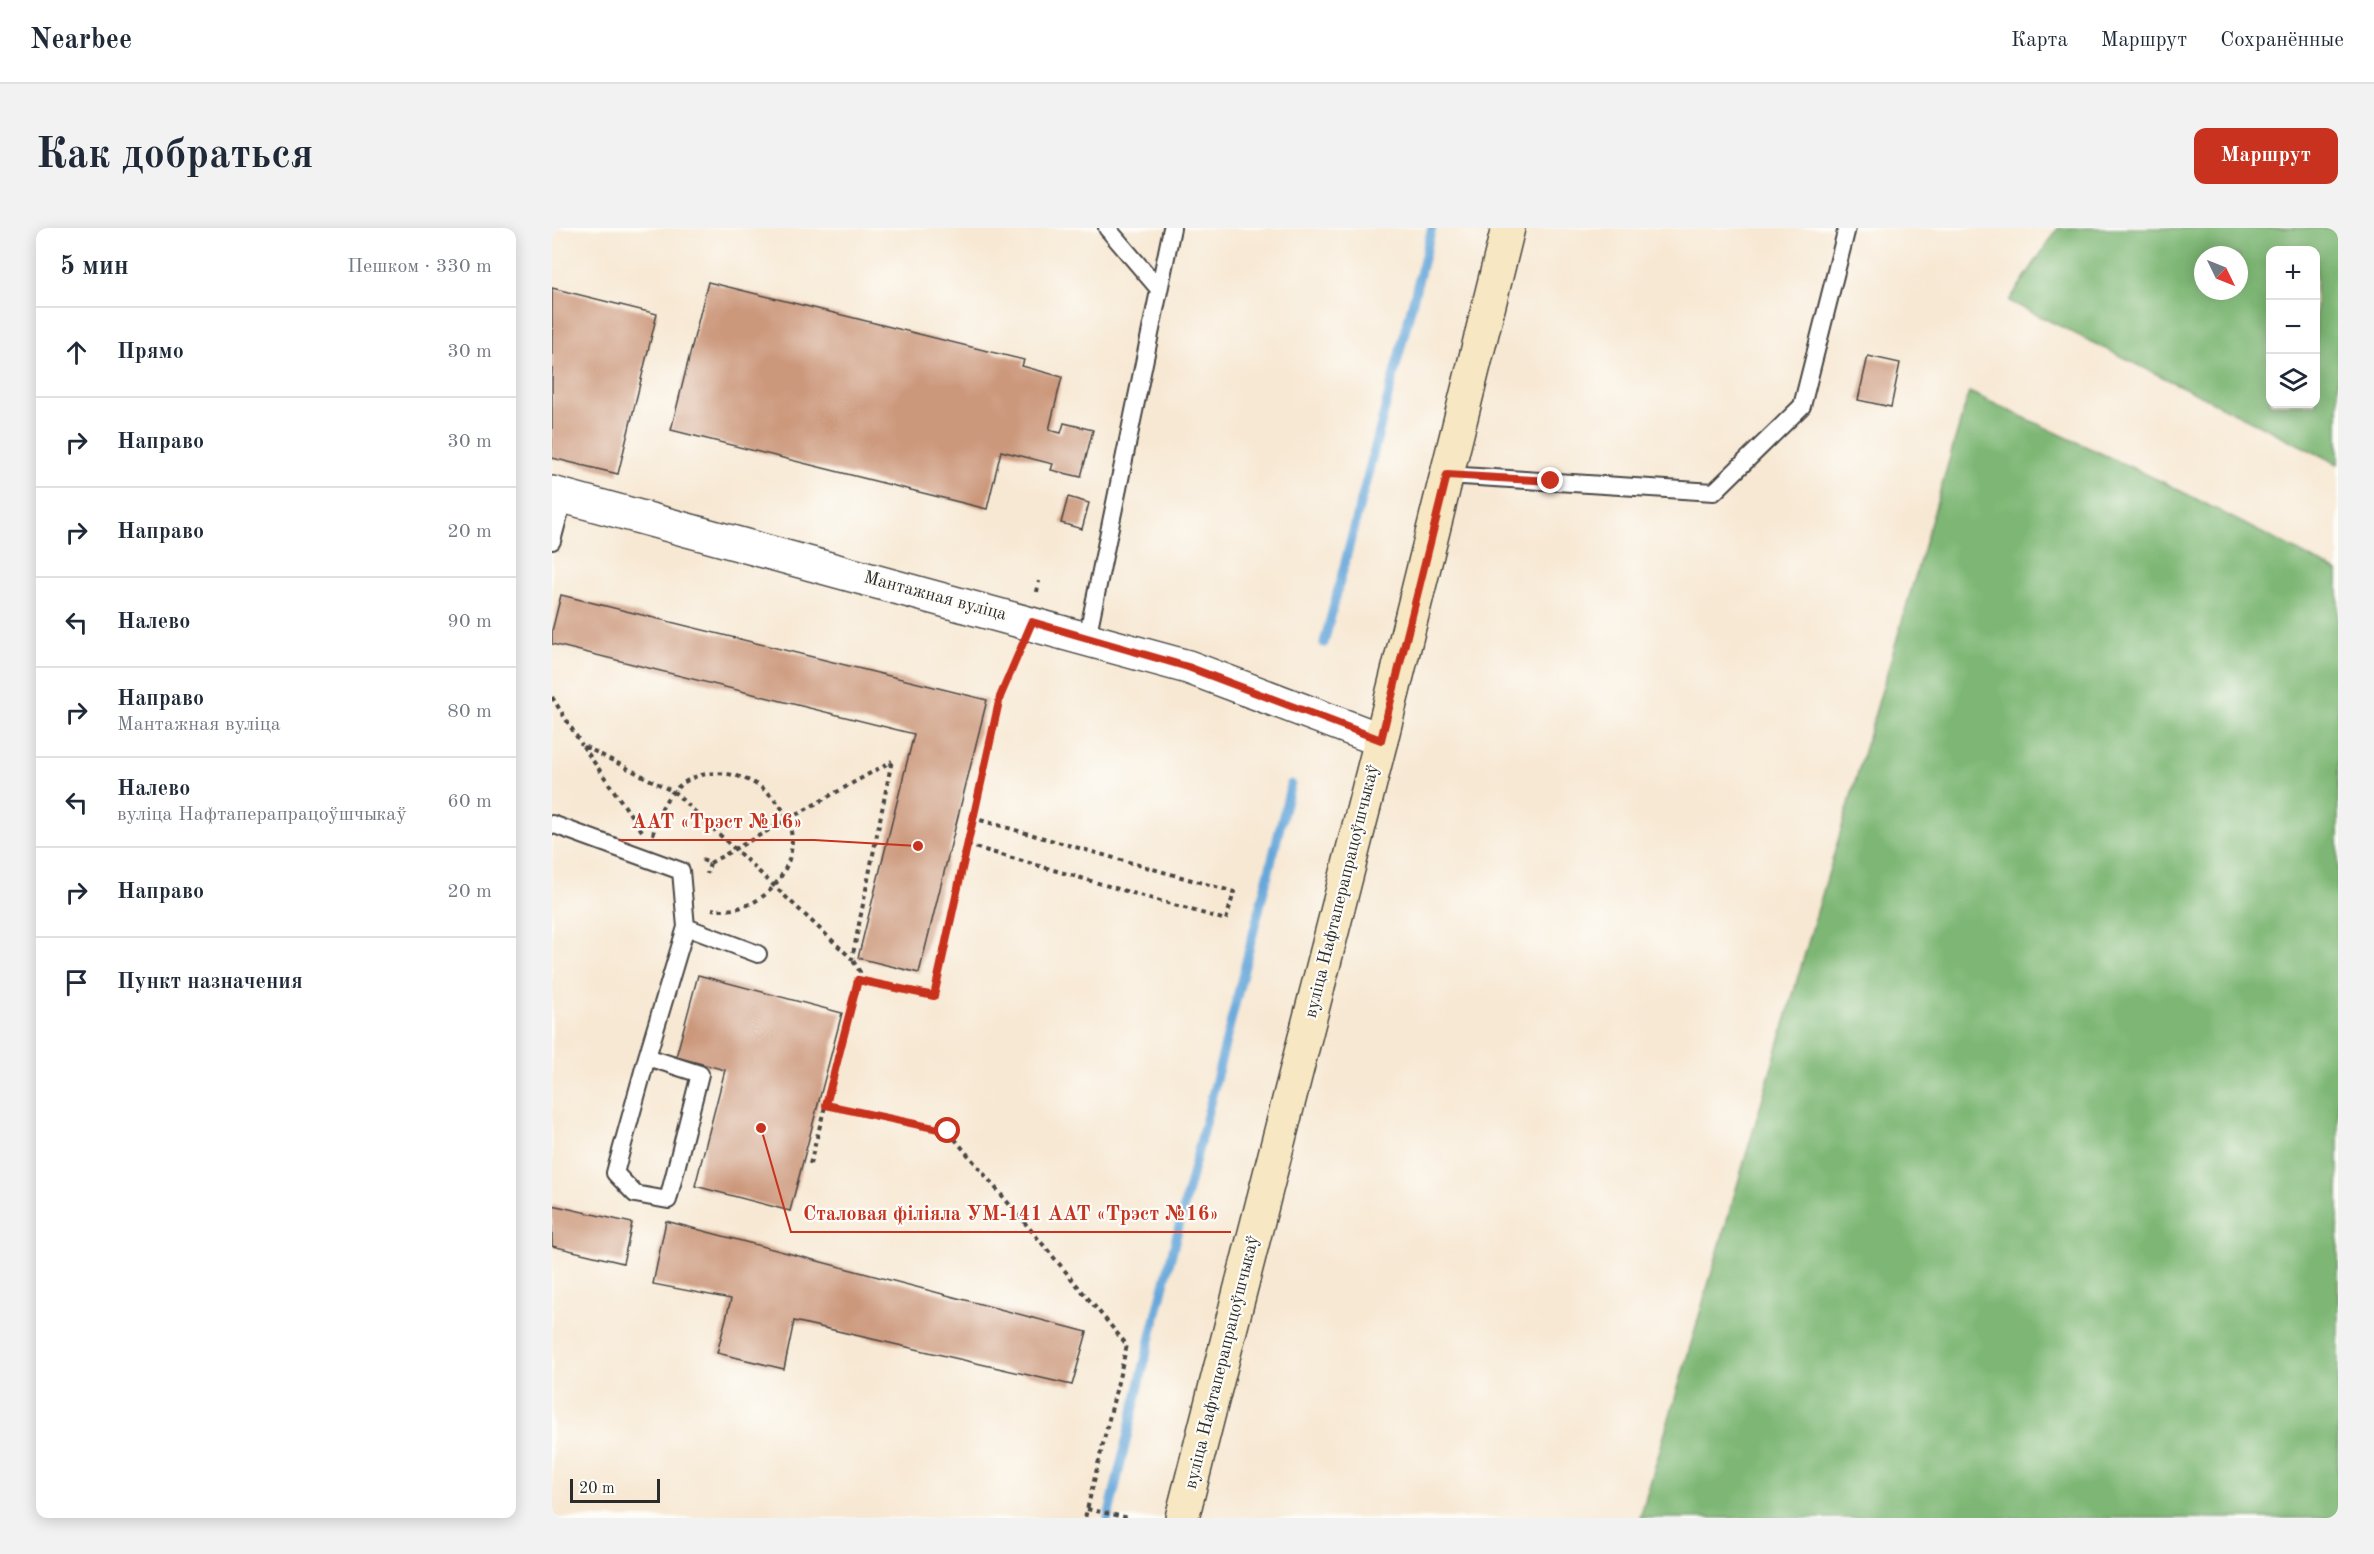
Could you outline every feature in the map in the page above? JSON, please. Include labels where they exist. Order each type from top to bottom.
[{"type":"main road","name":"вуліца Нафтаперапрацоўшчыкаў","points":[[1182,1518],[1381,740],[1508,228]]},
{"type":"street","name":"Мантажная вуліца","points":[[558,494],[1032,622],[1188,667],[1381,740]]},
{"type":"lane","points":[[1107,228],[1159,289]]},
{"type":"lane","points":[[1087,638],[1172,228]]},
{"type":"lane","points":[[1447,475],[1714,492],[1802,406],[1847,228]]},
{"type":"lane","points":[[552,541],[558,494]]},
{"type":"lane","points":[[552,824],[681,871],[686,927],[647,1057],[615,1173],[635,1194],[668,1200],[700,1074],[647,1057]]},
{"type":"lane","points":[[686,927],[758,954]]},
{"type":"path","points":[[858,980],[934,996],[1000,697],[1032,622],[1039,581]]},
{"type":"path","points":[[552,697],[645,836]]},
{"type":"path","points":[[582,745],[674,792],[852,959],[860,972],[810,1164]]},
{"type":"path","points":[[703,885],[710,863],[892,760],[852,959]]},
{"type":"path","points":[[652,839],[656,818],[674,792],[702,775],[724,772],[747,777],[767,790],[782,809],[790,831],[789,855],[780,877],[765,896],[744,907],[720,911],[709,909]]},
{"type":"path","points":[[967,845],[1226,920],[1234,892],[973,818]]},
{"type":"path","points":[[699,860],[710,863]]},
{"type":"path","points":[[826,1105],[948,1131],[1126,1345],[1085,1518]]},
{"type":"path","points":[[1087,1509],[1129,1517]]},
{"type":"green space","points":[[2058,228],[2338,228],[2338,464],[2009,301]]},
{"type":"green space","points":[[1969,392],[2167,484],[2338,572],[2338,1518],[1640,1518]]},
{"type":"building","points":[[708,282],[1024,360],[1022,366],[1062,377],[1049,430],[1061,433],[1064,423],[1093,430],[1081,477],[1051,470],[1053,464],[1001,451],[987,509],[671,430]]},
{"type":"building","points":[[552,288],[657,314],[618,474],[552,458]]},
{"type":"building","points":[[1868,356],[1900,363],[1891,407],[1858,400]]},
{"type":"building","points":[[1068,497],[1089,503],[1082,529],[1061,523]]},
{"type":"building","points":[[561,595],[987,700],[919,973],[858,958],[914,734],[552,644],[552,631]]},
{"type":"building","points":[[698,975],[842,1013],[790,1211],[695,1186],[725,1070],[676,1057]]},
{"type":"building","points":[[552,1205],[632,1223],[623,1263],[552,1246]]},
{"type":"building","points":[[666,1221],[1087,1332],[1072,1385],[794,1321],[784,1369],[717,1353],[731,1299],[653,1284]]},
{"type":"waterway","points":[[1324,643],[1432,228]]},
{"type":"waterway","points":[[1108,1518],[1147,1352],[1291,784]]},
{"type":"place","name":"ААТ «Трэст №16»","points":[[918,846]]},
{"type":"place","name":"Сталовая філіяла УМ-141 ААТ «Трэст №16»","points":[[761,1128]]},
{"type":"route","points":[[948,1131],[826,1105],[858,980],[934,996],[1000,697],[1032,622],[1188,667],[1381,740],[1447,475],[1551,481]]}]
